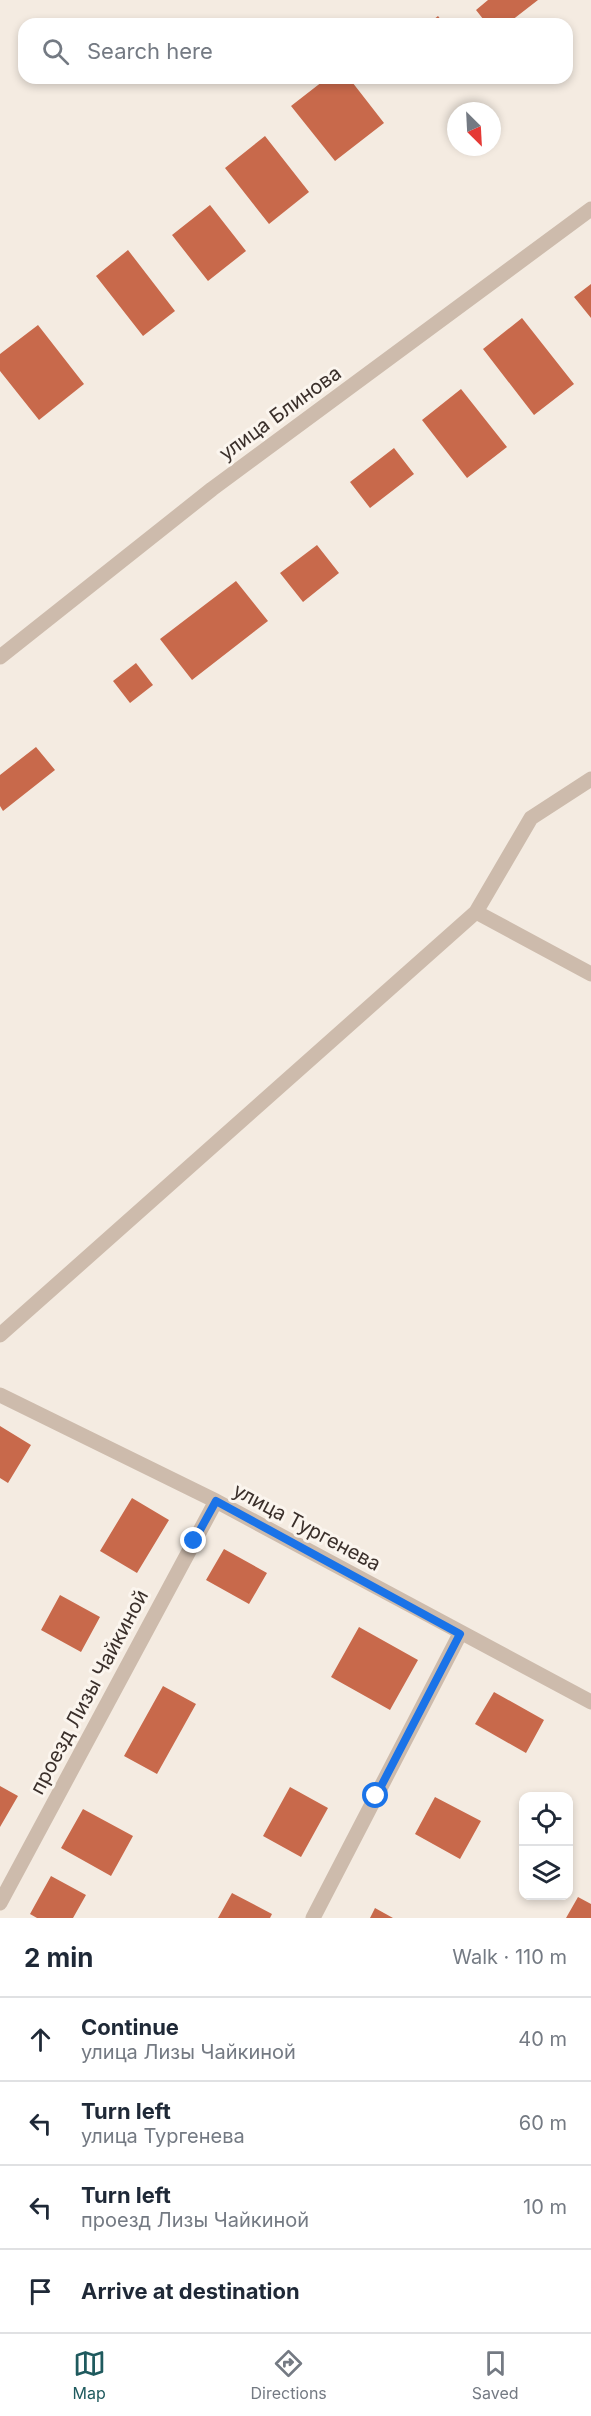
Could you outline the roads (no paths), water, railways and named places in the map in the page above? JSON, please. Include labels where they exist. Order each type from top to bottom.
[{"type":"street","name":"улица Блинова","points":[[0,657],[213,489],[591,210]]},
{"type":"street","points":[[0,1335],[476,912],[531,819],[591,779]]},
{"type":"street","points":[[476,912],[591,974]]},
{"type":"street","name":"улица Тургенева","points":[[0,1395],[216,1501],[460,1634],[591,1702]]},
{"type":"street","name":"проезд Лизы Чайкиной","points":[[0,1903],[216,1501]]},
{"type":"street","points":[[313,1918],[460,1634]]}]
